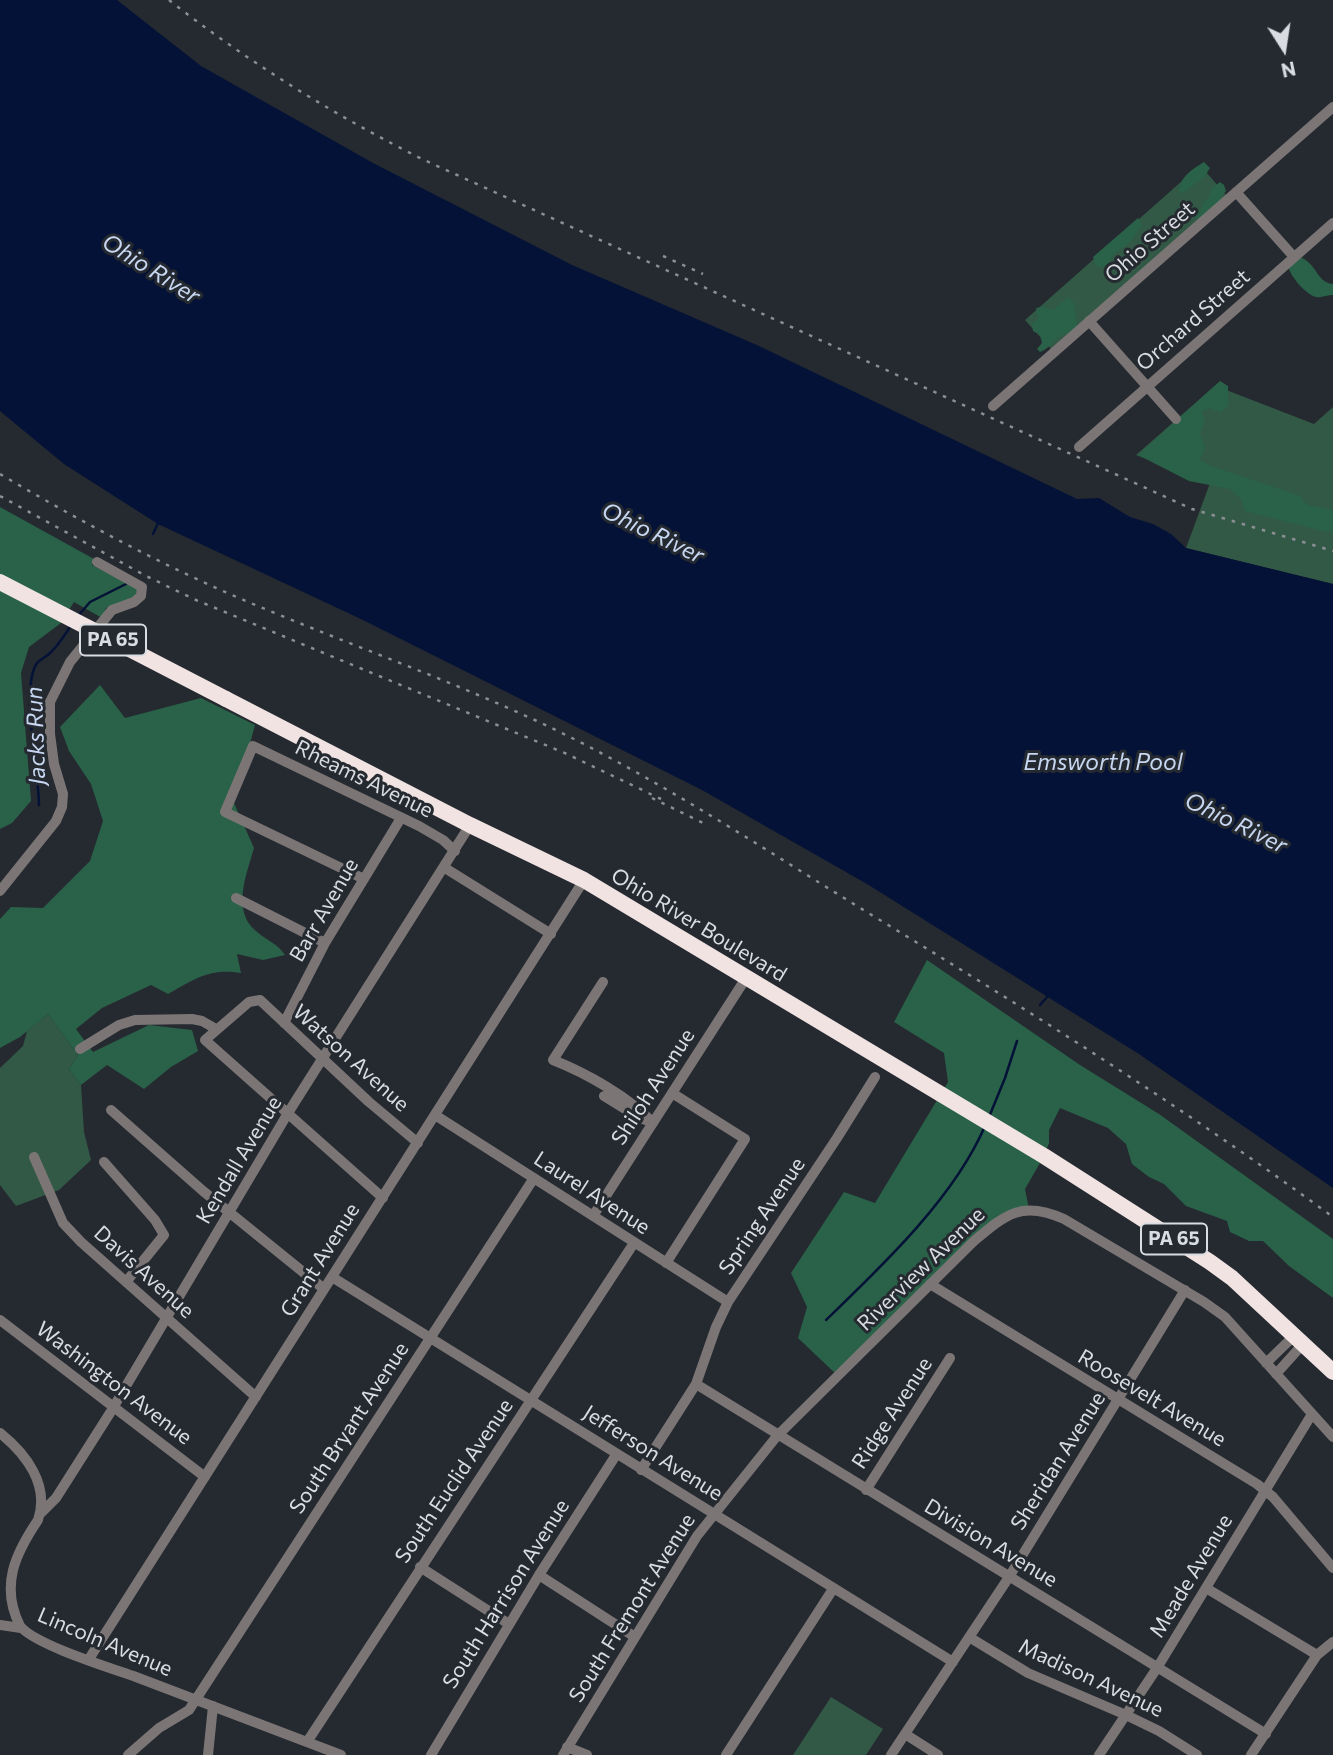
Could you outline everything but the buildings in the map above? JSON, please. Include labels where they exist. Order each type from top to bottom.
[{"type":"highway","name":"Ohio River Boulevard","points":[[0,582],[470,825],[584,880],[925,1083],[1219,1269],[1333,1372]]},
{"type":"street","name":"Ohio Street","points":[[993,406],[1333,107]]},
{"type":"street","points":[[1236,192],[1294,257]]},
{"type":"street","name":"Orchard Street","points":[[1079,447],[1333,223]]},
{"type":"street","points":[[1089,321],[1176,419]]},
{"type":"street","points":[[0,891],[57,821],[62,807],[63,794],[54,764],[50,734],[50,702],[70,662],[112,610],[134,602],[141,596],[142,587],[135,581],[97,562]]},
{"type":"street","name":"Rheams Avenue","points":[[364,879],[225,811],[253,746],[401,818],[443,840],[455,851]]},
{"type":"street","name":"Barr Avenue","points":[[284,1023],[325,943],[401,818]]},
{"type":"street","name":"Kendall Avenue","points":[[41,1513],[57,1498],[114,1407],[288,1113],[470,825]]},
{"type":"street","points":[[445,868],[551,934]]},
{"type":"street","name":"Grant Avenue","points":[[89,1659],[584,880]]},
{"type":"street","points":[[236,898],[325,943]]},
{"type":"street","name":"Shiloh Avenue","points":[[593,1216],[746,978]]},
{"type":"street","points":[[603,982],[553,1060],[638,1117],[653,1123]]},
{"type":"street","name":"Watson Avenue","points":[[216,1029],[249,1002],[260,1000],[323,1060],[418,1143]]},
{"type":"street","points":[[80,1049],[119,1025],[135,1020],[192,1018],[202,1021],[216,1029],[205,1040],[383,1198]]},
{"type":"street","name":"Spring Avenue","points":[[696,1384],[728,1302],[875,1077]]},
{"type":"street","points":[[666,1263],[745,1139],[673,1093]]},
{"type":"street","points":[[111,1110],[324,1289]]},
{"type":"street","name":"Laurel Avenue","points":[[435,1115],[728,1302]]},
{"type":"street","name":"Davis Avenue","points":[[34,1157],[63,1223],[256,1397]]},
{"type":"street","points":[[104,1162],[156,1220],[164,1235],[126,1282]]},
{"type":"street","name":"South Bryant Avenue","points":[[128,1755],[159,1728],[189,1710],[534,1178]]},
{"type":"street","name":"Riverview Avenue","points":[[852,1363],[974,1241],[1015,1211],[1029,1209],[1064,1219],[1185,1290],[1225,1317],[1333,1437]]},
{"type":"street","name":"South Euclid Avenue","points":[[307,1742],[635,1243]]},
{"type":"street","name":"Jefferson Avenue","points":[[332,1277],[953,1662]]},
{"type":"street","name":"Roosevelt Avenue","points":[[930,1284],[1265,1490],[1333,1568]]},
{"type":"street","name":"Sheridan Avenue","points":[[891,1755],[1009,1577],[1185,1290]]},
{"type":"street","name":"Washington Avenue","points":[[0,1320],[205,1477]]},
{"type":"street","points":[[1266,1363],[1299,1340]]},
{"type":"street","points":[[1276,1374],[1299,1340]]},
{"type":"street","name":"Ridge Avenue","points":[[866,1490],[950,1357]]},
{"type":"street","name":"South Fremont Avenue","points":[[565,1751],[697,1536],[777,1436],[852,1363]]},
{"type":"street","points":[[641,1470],[696,1384]]},
{"type":"street","name":"Division Avenue","points":[[696,1384],[1266,1734]]},
{"type":"street","name":"Meade Avenue","points":[[1099,1755],[1157,1668],[1312,1414]]},
{"type":"street","points":[[0,1433],[20,1450],[34,1472],[40,1491],[41,1513]]},
{"type":"street","name":"South Harrison Avenue","points":[[431,1755],[538,1575],[616,1455]]},
{"type":"street","name":"Lincoln Avenue","points":[[41,1513],[12,1559],[6,1582],[7,1597],[22,1628],[36,1638],[334,1754]]},
{"type":"street","points":[[420,1567],[509,1623]]},
{"type":"street","points":[[538,1575],[635,1637]]},
{"type":"street","points":[[1206,1588],[1317,1656]]},
{"type":"street","points":[[726,1755],[834,1589]]},
{"type":"street","points":[[0,1625],[22,1628]]},
{"type":"street","name":"Madison Avenue","points":[[969,1637],[1028,1673],[1159,1731],[1197,1755]]},
{"type":"street","points":[[1251,1755],[1317,1656],[1333,1642]]},
{"type":"street","points":[[208,1755],[213,1706]]},
{"type":"street","points":[[905,1734],[938,1755]]},
{"type":"street","points":[[565,1751],[587,1755]]},
{"type":"green space","points":[[1204,162],[1210,168],[1204,177],[1183,193],[1179,192],[1184,178]]},
{"type":"green space","points":[[1200,165],[1226,195],[1051,349],[1025,320]]},
{"type":"green space","points":[[1220,182],[1226,191],[1222,196],[1222,204],[1199,220],[1195,217],[1195,212],[1202,208],[1211,189]]},
{"type":"green space","points":[[1138,218],[1142,225],[1130,242],[1114,254],[1108,264],[1096,266],[1093,257]]},
{"type":"green space","points":[[1297,256],[1309,263],[1323,280],[1333,284],[1333,295],[1316,297],[1298,283],[1288,264]]},
{"type":"green space","points":[[1068,297],[1074,303],[1077,329],[1071,334],[1062,335],[1040,352],[1037,349],[1042,343],[1040,335],[1033,331],[1032,324],[1038,319],[1036,308],[1053,310]]},
{"type":"green space","points":[[1220,381],[1228,386],[1228,406],[1220,412],[1210,408],[1202,411],[1205,422],[1200,434],[1205,448],[1200,460],[1300,496],[1307,505],[1333,510],[1333,531],[1327,532],[1245,511],[1241,499],[1230,489],[1189,481],[1138,455]]},
{"type":"green space","points":[[1217,384],[1221,388],[1314,424],[1333,407],[1333,584],[1186,548],[1210,483],[1136,455]]},
{"type":"green space","points":[[0,507],[94,559],[92,565],[137,588],[137,594],[106,608],[102,618],[74,602],[61,623],[29,647],[21,673],[31,801],[12,823],[0,829]]},
{"type":"green space","points":[[100,685],[125,718],[201,698],[255,725],[234,803],[254,848],[243,891],[244,913],[248,923],[285,955],[263,960],[237,954],[241,973],[211,973],[168,994],[151,985],[102,1008],[76,1029],[93,1052],[149,1025],[192,1030],[198,1051],[171,1067],[144,1089],[107,1065],[81,1085],[69,1069],[78,1055],[48,1014],[20,1037],[0,1048],[0,919],[11,907],[43,908],[90,861],[103,821],[91,784],[69,751],[60,727]]},
{"type":"green space","points":[[927,960],[1080,1065],[1159,1114],[1333,1239],[1333,1298],[1289,1266],[1263,1241],[1249,1241],[1230,1232],[1227,1221],[1186,1206],[1164,1184],[1132,1164],[1126,1144],[1108,1128],[1060,1108],[1049,1130],[1049,1143],[1044,1156],[1025,1189],[1029,1209],[1003,1218],[838,1376],[798,1338],[807,1307],[791,1273],[844,1192],[875,1203],[948,1082],[944,1053],[894,1022]]},
{"type":"green space","points":[[48,1014],[78,1055],[69,1069],[81,1085],[84,1132],[91,1160],[59,1190],[16,1206],[0,1185],[0,1068],[23,1046],[27,1031]]},
{"type":"green space","points":[[831,1697],[883,1729],[866,1755],[793,1755]]},
{"type":"water","name":"Emsworth Pool","points":[[0,0],[117,0],[201,66],[373,163],[572,265],[759,346],[1077,499],[1099,498],[1130,517],[1153,524],[1171,534],[1186,548],[1333,584],[1333,1188],[1139,1054],[867,884],[702,790],[363,620],[158,524],[64,464],[0,411]]},
{"type":"waterway","name":"Jacks Run","points":[[153,534],[159,521]]},
{"type":"waterway","name":"Jacks Run","points":[[78,616],[90,602],[126,584]]},
{"type":"waterway","name":"Jacks Run","points":[[39,805],[30,710],[32,675],[37,663],[56,647],[70,627]]},
{"type":"waterway","points":[[1040,1005],[1047,997]]},
{"type":"waterway","points":[[989,1117],[1017,1041]]},
{"type":"waterway","points":[[826,1320],[893,1254],[936,1205],[972,1153],[985,1126]]},
{"type":"railway","points":[[169,0],[292,86],[357,125],[424,160],[1192,509],[1333,551]]},
{"type":"railway","points":[[663,256],[703,274]]},
{"type":"railway","points":[[0,474],[114,538],[202,582],[488,699],[572,738],[648,779],[1047,1023],[1220,1137],[1333,1217]]},
{"type":"railway","points":[[0,496],[148,577],[196,600],[567,754],[661,799]]},
{"type":"railway","points":[[652,798],[703,823]]},
{"type":"water label","name":"Ohio River","points":[[151,269]]},
{"type":"water label","name":"Ohio River","points":[[653,533]]},
{"type":"water label","name":"Ohio River","points":[[1236,823]]}]
